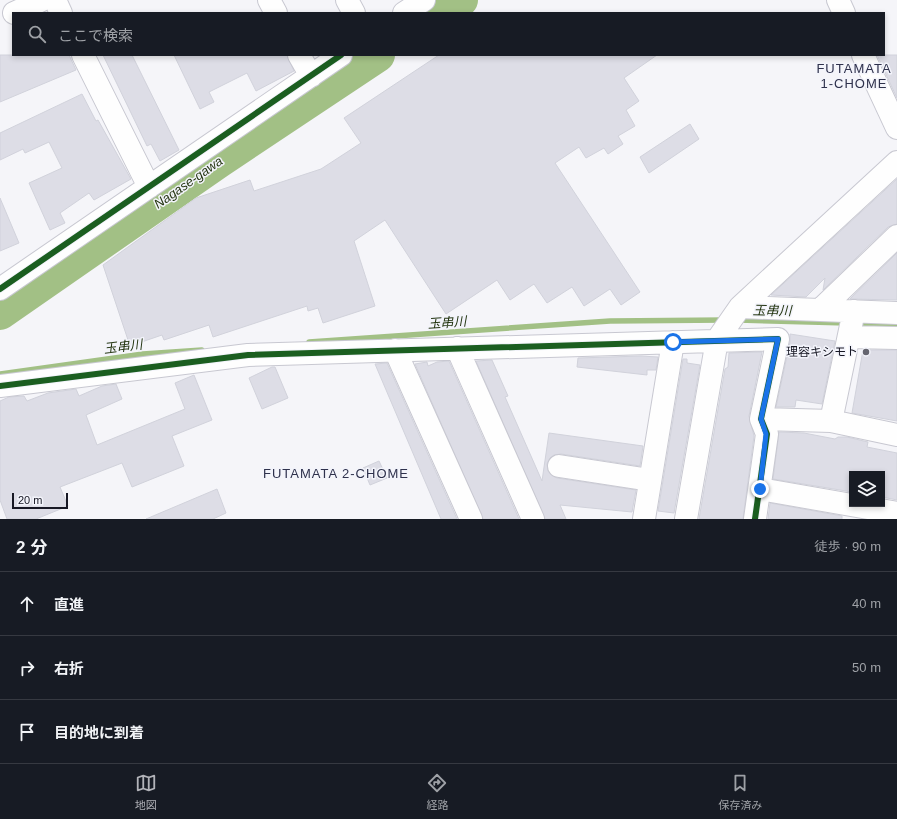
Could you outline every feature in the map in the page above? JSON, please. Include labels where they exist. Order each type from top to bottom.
[{"type":"street","points":[[15,12],[42,0]]},
{"type":"street","points":[[55,0],[61,12]]},
{"type":"street","points":[[269,0],[275,12]]},
{"type":"street","points":[[347,0],[353,12]]},
{"type":"street","points":[[838,0],[844,12]]},
{"type":"street","points":[[0,19],[12,13]]},
{"type":"street","points":[[83,56],[149,187]]},
{"type":"street","points":[[300,56],[311,76]]},
{"type":"street","points":[[0,289],[340,56]]},
{"type":"street","points":[[864,56],[895,117]]},
{"type":"street","points":[[686,519],[717,340],[740,307],[897,162]]},
{"type":"street","points":[[820,310],[897,236]]},
{"type":"street","points":[[740,307],[897,313]]},
{"type":"street","points":[[831,421],[850,337],[854,311]]},
{"type":"street","points":[[850,337],[897,338]]},
{"type":"street","points":[[0,386],[248,355],[778,339],[761,419],[766,434],[755,519]]},
{"type":"street","points":[[644,519],[673,342]]},
{"type":"street","points":[[457,348],[533,519]]},
{"type":"street","points":[[395,350],[471,519]]},
{"type":"street","points":[[761,419],[831,421],[897,435]]},
{"type":"street","points":[[559,466],[650,480]]},
{"type":"street","points":[[760,489],[897,513]]},
{"type":"street","points":[[628,519],[635,519]]},
{"type":"building","points":[[0,55],[69,56],[76,70],[0,102]]},
{"type":"building","points":[[897,55],[897,98],[877,56]]},
{"type":"building","points":[[103,56],[132,56],[179,150],[160,161],[151,144],[147,146]]},
{"type":"building","points":[[174,56],[287,56],[294,71],[256,91],[247,73],[209,92],[214,102],[200,109]]},
{"type":"building","points":[[437,56],[656,56],[624,78],[639,101],[626,110],[635,126],[618,136],[623,144],[608,154],[604,148],[586,158],[579,147],[555,163],[640,292],[621,305],[610,289],[584,306],[572,287],[547,303],[534,284],[510,300],[497,280],[446,314],[385,220],[354,241],[375,306],[323,323],[318,308],[308,311],[307,306],[213,337],[209,325],[164,340],[162,335],[130,346],[103,265],[196,198],[250,180],[254,191],[321,169],[361,143],[344,118]]},
{"type":"building","points":[[82,94],[96,121],[98,120],[131,179],[94,200],[89,193],[60,213],[65,223],[50,230],[29,183],[62,168],[49,142],[25,153],[23,149],[0,160],[0,133]]},
{"type":"building","points":[[690,124],[699,139],[649,173],[640,157]]},
{"type":"building","points":[[897,179],[897,224],[888,227],[823,290],[825,278],[806,297],[771,295]]},
{"type":"building","points":[[0,198],[19,243],[0,251]]},
{"type":"building","points":[[897,253],[897,300],[850,299]]},
{"type":"building","points":[[790,334],[835,341],[822,404],[796,400],[795,407],[776,407],[790,342]]},
{"type":"building","points":[[863,350],[897,350],[897,421],[852,413]]},
{"type":"building","points":[[762,352],[749,416],[754,436],[743,519],[699,519],[725,369],[728,367],[729,353]]},
{"type":"building","points":[[641,356],[658,357],[656,370],[647,370],[647,375],[577,367],[578,358]]},
{"type":"building","points":[[683,359],[687,359],[687,363],[700,365],[674,513],[658,511]]},
{"type":"building","points":[[492,360],[508,396],[505,397],[542,481],[549,433],[643,446],[640,466],[561,454],[554,455],[550,458],[547,464],[548,471],[551,475],[557,478],[636,490],[632,512],[560,505],[566,519],[545,519],[476,361]]},
{"type":"building","points":[[449,361],[519,519],[483,519],[415,364],[427,362],[428,366],[437,362]]},
{"type":"building","points":[[387,363],[457,519],[441,519],[375,364]]},
{"type":"building","points":[[275,367],[288,398],[262,409],[249,378]]},
{"type":"building","points":[[194,375],[212,420],[172,436],[184,466],[132,487],[122,463],[60,487],[68,506],[36,519],[7,519],[0,500],[0,401],[9,397],[24,396],[27,401],[48,393],[76,389],[79,396],[102,386],[116,384],[122,399],[86,415],[97,445],[185,409],[175,383]]},
{"type":"building","points":[[779,432],[804,433],[835,439],[838,437],[847,437],[868,442],[867,447],[897,453],[897,500],[885,498],[885,471],[849,471],[849,492],[773,479]]},
{"type":"building","points":[[379,461],[387,478],[370,485],[363,468]]},
{"type":"building","points":[[217,489],[226,513],[213,519],[146,519]]},
{"type":"building","points":[[770,503],[842,516],[842,519],[768,519]]},
{"type":"waterway","name":"Nagase-gawa","points":[[443,12],[461,0]]},
{"type":"waterway","name":"Nagase-gawa","points":[[0,313],[219,161],[376,56]]},
{"type":"waterway","name":"玉串川","points":[[309,342],[610,321],[725,320]]},
{"type":"waterway","name":"玉串川","points":[[738,320],[847,323]]},
{"type":"waterway","name":"玉串川","points":[[856,323],[897,324]]},
{"type":"waterway","name":"玉串川","points":[[0,374],[143,354],[202,350]]},
{"type":"cycle path","points":[[0,289],[340,56]]},
{"type":"cycle path","points":[[0,386],[248,355],[778,339],[761,419],[767,434],[755,519]]},
{"type":"place","name":"理容キシモト","points":[[866,352]]},
{"type":"district","name":"FUTAMATA 1-CHOME","points":[[854,76]]},
{"type":"district","name":"FUTAMATA 2-CHOME","points":[[336,473]]},
{"type":"route","points":[[673,342],[778,339],[761,419],[766,434],[760,489]]}]
